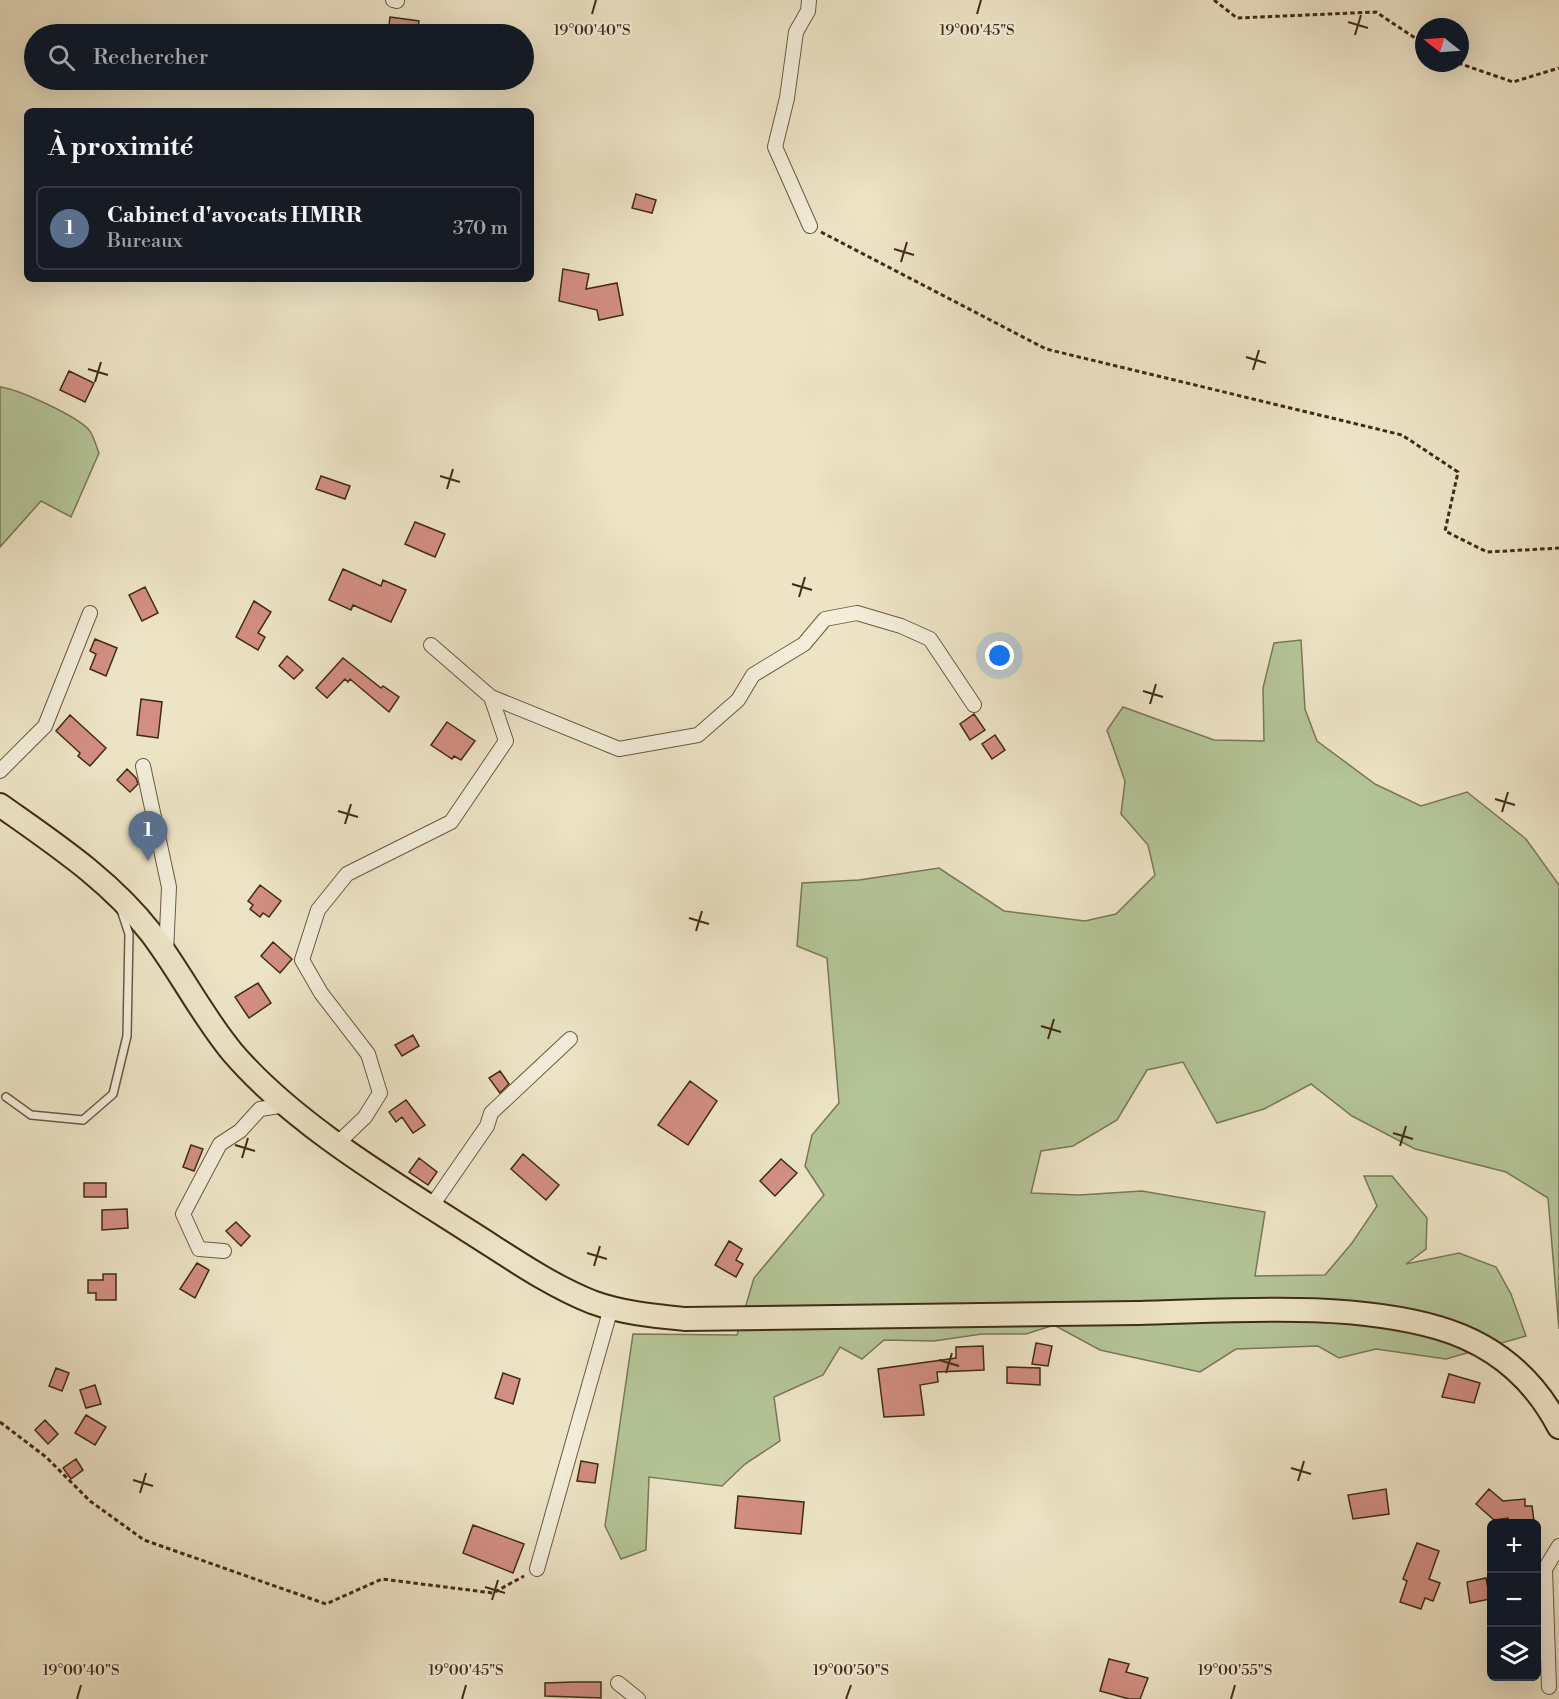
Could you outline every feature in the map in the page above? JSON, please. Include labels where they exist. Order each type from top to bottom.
[{"type":"main road","points":[[0,805],[90,869],[114,891],[166,954],[232,1053],[286,1105],[431,1207],[540,1276],[579,1296],[611,1308],[685,1319],[1260,1310],[1366,1315],[1440,1329],[1472,1341],[1502,1358],[1526,1377],[1548,1406],[1559,1427]]},
{"type":"street","points":[[809,0],[808,11],[796,32],[787,98],[775,147],[810,226]]},
{"type":"street","points":[[0,771],[45,726],[90,613]]},
{"type":"street","points":[[431,645],[491,697],[619,749],[698,735],[738,700],[753,675],[804,644],[825,619],[857,613],[901,626],[930,639],[974,705]]},
{"type":"street","points":[[338,1143],[365,1117],[380,1093],[368,1054],[321,993],[302,960],[318,910],[347,874],[451,822],[506,741],[491,697]]},
{"type":"street","points":[[143,766],[169,886],[166,954]]},
{"type":"street","points":[[431,1207],[487,1126],[491,1113],[570,1039]]},
{"type":"street","points":[[224,1251],[200,1249],[183,1214],[220,1144],[240,1131],[260,1108],[286,1105]]},
{"type":"street","points":[[537,1569],[611,1308]]},
{"type":"street","points":[[1549,1687],[1545,1569],[1559,1546]]},
{"type":"street","points":[[618,1683],[638,1699]]},
{"type":"lane","points":[[6,1097],[31,1114],[82,1120],[113,1094],[127,1036],[129,934],[114,891]]},
{"type":"path","points":[[1214,0],[1237,18],[1376,12],[1415,38]]},
{"type":"path","points":[[1469,67],[1513,82],[1559,68]]},
{"type":"path","points":[[810,226],[1046,349],[1402,435],[1458,472],[1446,531],[1487,552],[1559,548]]},
{"type":"path","points":[[0,1422],[46,1457],[90,1501],[144,1540],[326,1604],[382,1579],[493,1593],[537,1569]]},
{"type":"green space","points":[[0,387],[47,404],[82,424],[91,432],[99,453],[71,517],[41,501],[0,547]]},
{"type":"green space","points":[[1301,640],[1305,709],[1317,741],[1375,784],[1421,806],[1467,792],[1526,839],[1559,885],[1559,1329],[1548,1198],[1506,1172],[1415,1149],[1352,1116],[1311,1084],[1264,1109],[1217,1123],[1183,1062],[1147,1070],[1117,1120],[1073,1146],[1041,1151],[1031,1193],[1079,1195],[1142,1191],[1265,1212],[1255,1276],[1325,1275],[1352,1243],[1377,1206],[1364,1176],[1392,1176],[1427,1218],[1426,1249],[1406,1264],[1459,1253],[1496,1267],[1511,1294],[1526,1336],[1446,1359],[1376,1349],[1339,1358],[1318,1346],[1236,1349],[1200,1372],[1100,1350],[1054,1325],[1026,1334],[982,1334],[934,1341],[884,1340],[862,1359],[840,1347],[823,1375],[774,1397],[780,1441],[745,1464],[722,1486],[649,1477],[646,1550],[621,1559],[605,1526],[633,1334],[737,1335],[754,1278],[824,1195],[805,1166],[812,1135],[839,1103],[827,958],[797,946],[802,883],[859,880],[939,868],[1004,911],[1085,921],[1116,914],[1155,875],[1148,845],[1121,814],[1125,781],[1107,730],[1123,707],[1214,740],[1264,741],[1263,688],[1274,643]]},
{"type":"building","points":[[390,17],[419,21],[419,24],[389,24]]},
{"type":"building","points":[[636,194],[656,200],[652,213],[632,208]]},
{"type":"building","points":[[563,269],[589,274],[586,289],[617,283],[623,315],[599,320],[597,310],[559,301]]},
{"type":"building","points":[[69,371],[94,383],[85,402],[60,390]]},
{"type":"building","points":[[321,476],[350,486],[345,499],[316,489]]},
{"type":"building","points":[[415,522],[445,534],[435,557],[405,544]]},
{"type":"building","points":[[343,569],[381,586],[383,580],[406,590],[391,622],[353,605],[351,610],[329,600]]},
{"type":"building","points":[[145,587],[158,613],[142,621],[129,595]]},
{"type":"building","points":[[254,601],[271,612],[258,633],[265,637],[258,650],[236,637]]},
{"type":"building","points":[[95,639],[117,648],[106,676],[90,669],[96,654],[90,651]]},
{"type":"building","points":[[287,656],[303,670],[294,679],[279,666]]},
{"type":"building","points":[[343,658],[381,688],[383,686],[399,697],[389,712],[350,679],[348,682],[345,679],[327,698],[316,688]]},
{"type":"building","points":[[141,699],[162,702],[158,738],[137,735]]},
{"type":"building","points":[[974,714],[985,730],[970,740],[960,724]]},
{"type":"building","points":[[70,715],[106,748],[90,766],[78,756],[80,753],[56,731]]},
{"type":"building","points":[[447,722],[475,741],[461,760],[454,756],[452,759],[431,745]]},
{"type":"building","points":[[995,735],[1005,750],[992,759],[982,744]]},
{"type":"building","points":[[127,769],[136,778],[138,784],[130,792],[117,780]]},
{"type":"building","points":[[260,885],[281,901],[269,917],[263,913],[260,917],[250,909],[253,905],[248,901]]},
{"type":"building","points":[[273,942],[292,959],[280,973],[261,956]]},
{"type":"building","points":[[258,983],[271,1003],[249,1018],[235,997]]},
{"type":"building","points":[[413,1035],[419,1046],[402,1056],[395,1045]]},
{"type":"building","points":[[500,1071],[509,1084],[500,1093],[489,1078]]},
{"type":"building","points":[[690,1081],[717,1101],[688,1145],[658,1125]]},
{"type":"building","points":[[406,1100],[425,1125],[413,1133],[402,1117],[396,1122],[389,1112]]},
{"type":"building","points":[[191,1145],[203,1149],[194,1171],[183,1167]]},
{"type":"building","points":[[523,1154],[559,1185],[546,1200],[511,1169]]},
{"type":"building","points":[[419,1158],[437,1172],[428,1185],[409,1172]]},
{"type":"building","points":[[781,1159],[797,1173],[775,1196],[760,1181]]},
{"type":"building","points":[[84,1183],[106,1183],[106,1197],[84,1197]]},
{"type":"building","points":[[127,1209],[128,1228],[102,1230],[102,1210]]},
{"type":"building","points":[[236,1222],[250,1236],[241,1246],[226,1231]]},
{"type":"building","points":[[729,1241],[742,1249],[736,1260],[743,1264],[736,1277],[715,1265]]},
{"type":"building","points":[[197,1263],[209,1270],[195,1298],[180,1289]]},
{"type":"building","points":[[103,1274],[116,1274],[116,1300],[96,1300],[96,1293],[88,1293],[88,1280],[103,1280]]},
{"type":"building","points":[[1036,1343],[1052,1346],[1048,1366],[1032,1364]]},
{"type":"building","points":[[983,1346],[984,1370],[937,1372],[938,1382],[920,1385],[924,1415],[884,1417],[878,1369],[956,1358],[956,1347]]},
{"type":"building","points":[[1007,1367],[1040,1368],[1040,1385],[1007,1383]]},
{"type":"building","points":[[56,1368],[69,1373],[62,1391],[49,1386]]},
{"type":"building","points":[[503,1373],[520,1379],[513,1404],[495,1398]]},
{"type":"building","points":[[1449,1374],[1480,1383],[1474,1403],[1442,1397]]},
{"type":"building","points":[[95,1385],[101,1404],[86,1408],[80,1390]]},
{"type":"building","points":[[86,1415],[106,1427],[95,1445],[75,1433]]},
{"type":"building","points":[[45,1420],[58,1434],[48,1444],[35,1430]]},
{"type":"building","points":[[76,1459],[83,1470],[71,1479],[63,1468]]},
{"type":"building","points":[[581,1461],[598,1464],[595,1483],[577,1481]]},
{"type":"building","points":[[1386,1489],[1389,1514],[1353,1519],[1348,1495]]},
{"type":"building","points":[[1489,1489],[1503,1501],[1525,1499],[1525,1506],[1532,1506],[1534,1519],[1493,1519],[1476,1504]]},
{"type":"building","points":[[738,1496],[804,1502],[801,1534],[735,1528]]},
{"type":"building","points":[[473,1525],[524,1544],[513,1573],[463,1553]]},
{"type":"building","points":[[1417,1543],[1439,1551],[1429,1579],[1440,1583],[1433,1601],[1425,1598],[1421,1609],[1400,1602],[1407,1581],[1403,1579]]},
{"type":"building","points":[[1486,1578],[1487,1600],[1470,1603],[1467,1582]]},
{"type":"building","points":[[1109,1659],[1129,1664],[1126,1672],[1148,1678],[1140,1699],[1129,1699],[1100,1691]]},
{"type":"building","points":[[601,1682],[601,1698],[545,1696],[545,1683]]},
{"type":"place","name":"Cabinet d'avocats HMRR","points":[[148,861]]}]
